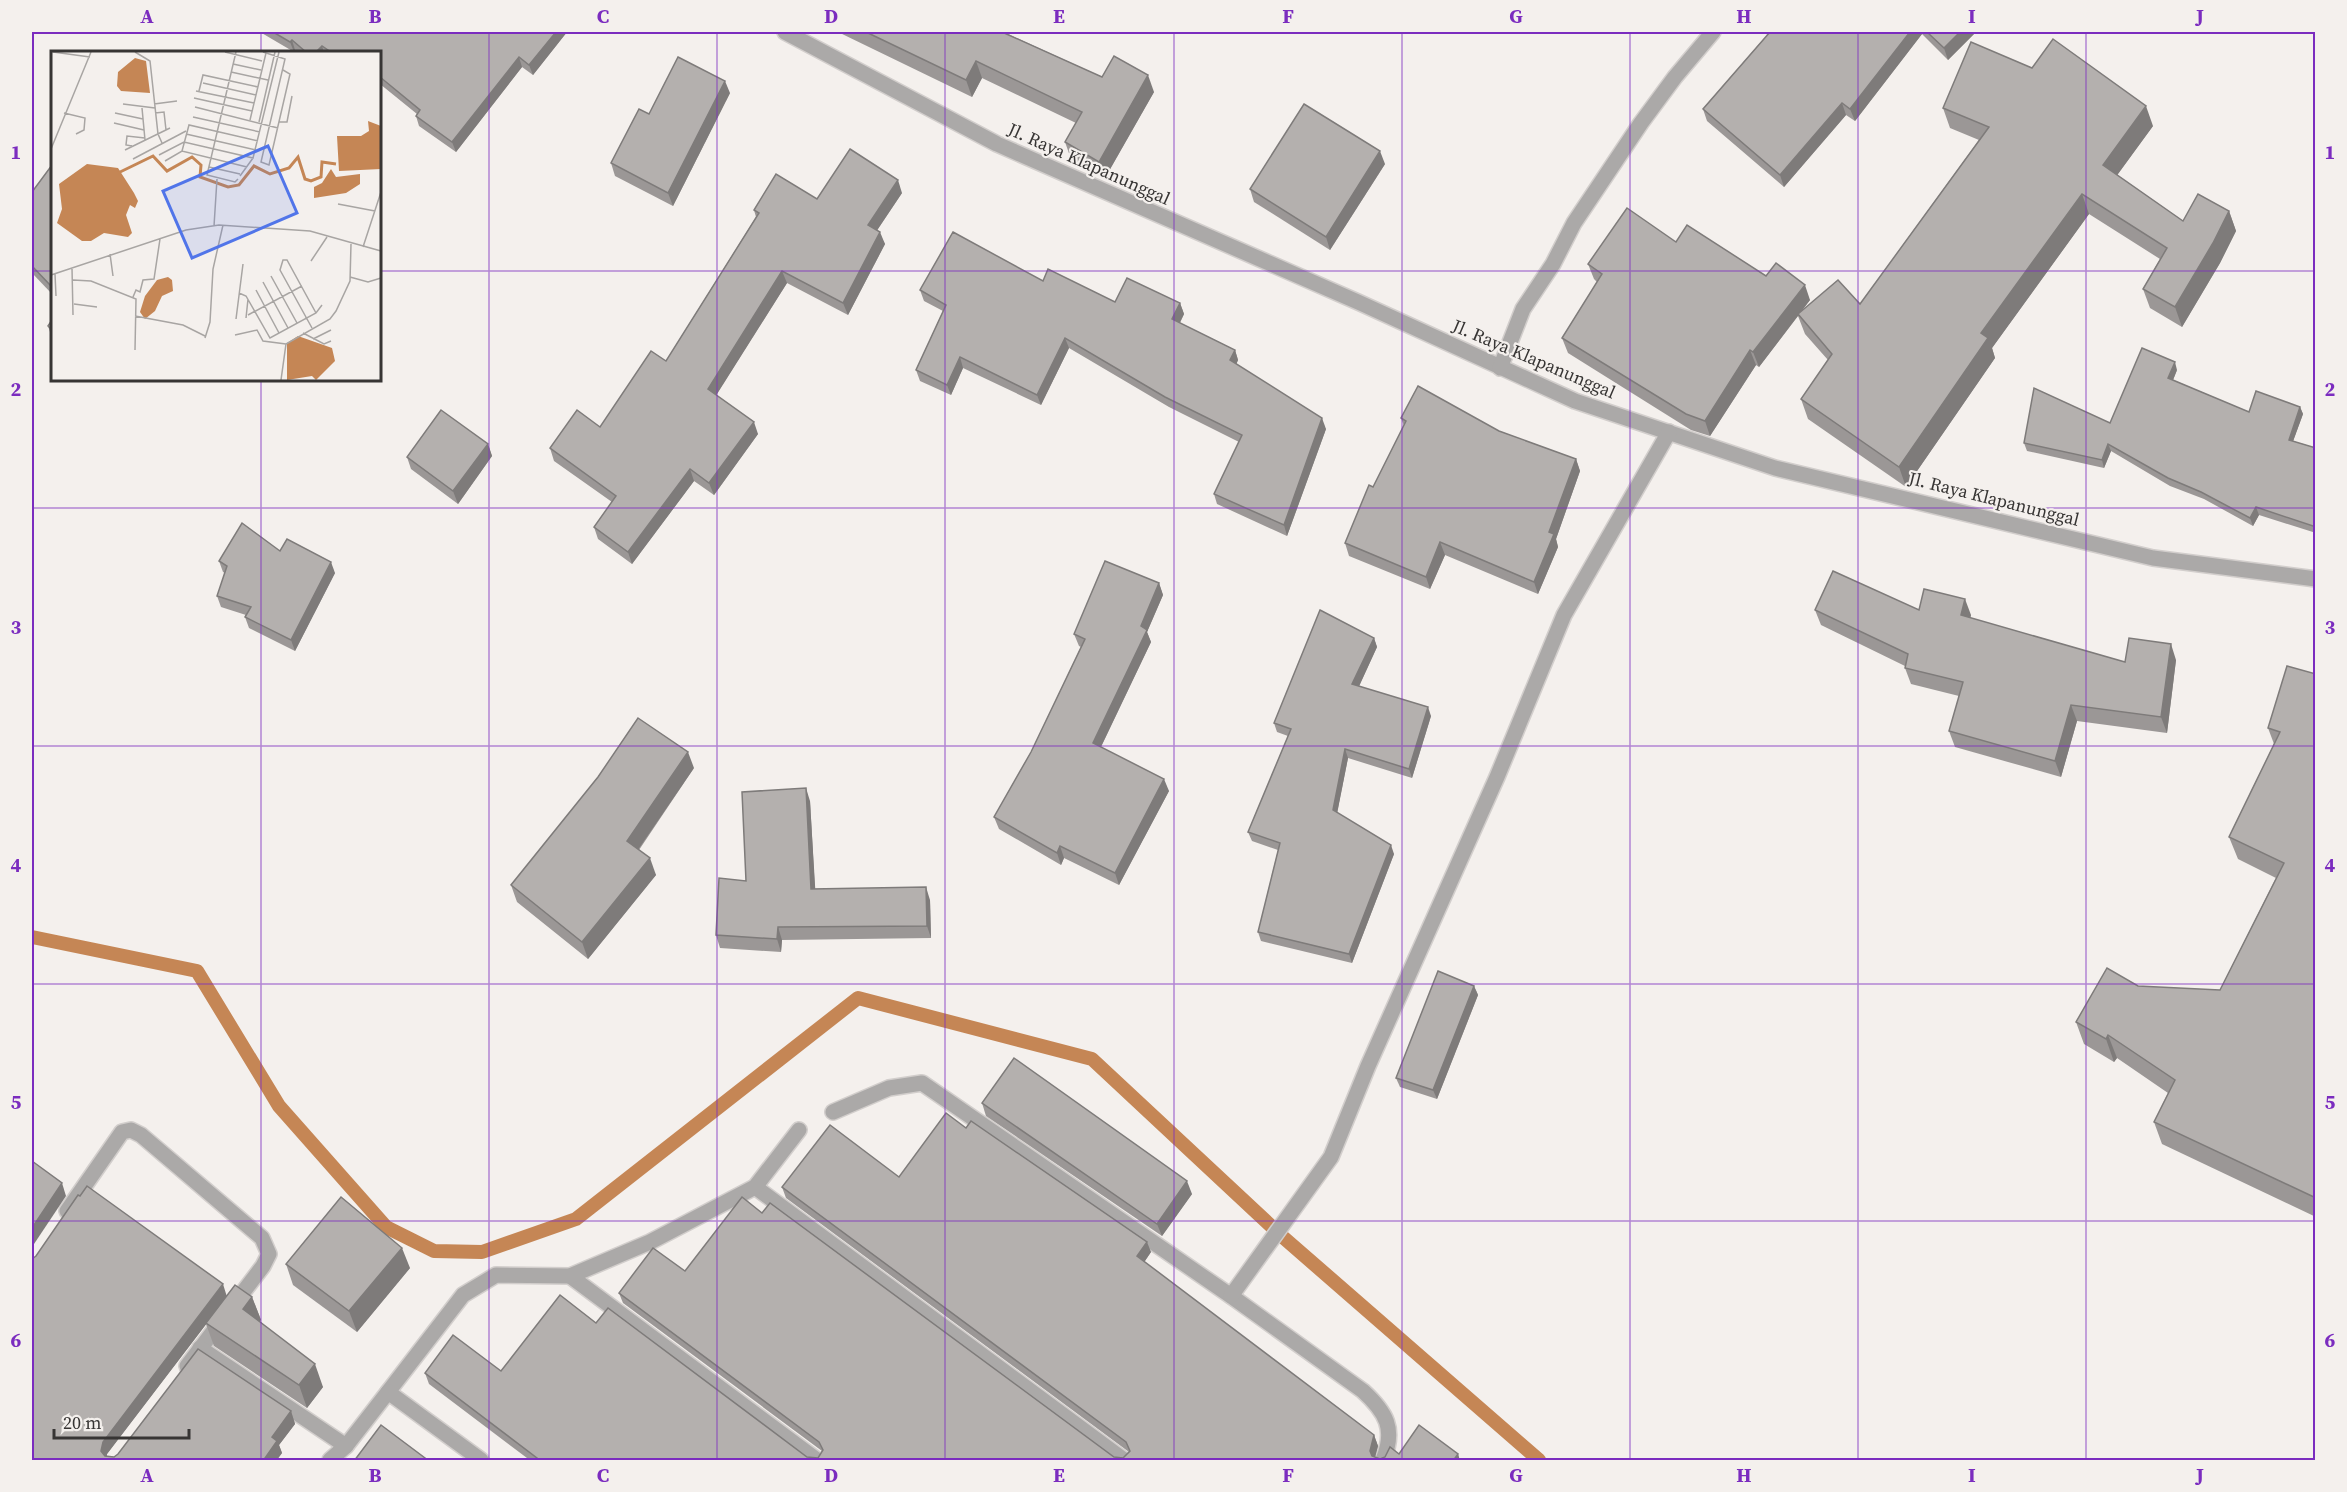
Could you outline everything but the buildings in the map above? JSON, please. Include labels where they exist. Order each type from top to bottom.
[{"type":"street","name":"Jl. Raya Klapanunggal","points":[[785,32],[997,144],[1358,302],[1575,401],[1775,468],[2153,558],[2316,579]]},
{"type":"street","points":[[1500,368],[1523,309],[1553,264],[1574,223],[1641,123],[1713,32]]},
{"type":"street","points":[[1231,1296],[1331,1157],[1373,1055],[1497,777],[1564,615],[1669,432]]},
{"type":"street","points":[[833,1112],[890,1088],[922,1083],[1338,1371],[1379,1406],[1388,1423],[1389,1448],[1383,1461]]},
{"type":"street","points":[[57,1226],[122,1132],[131,1130],[141,1134],[262,1238],[269,1254],[263,1266],[179,1376]]},
{"type":"street","points":[[330,1461],[346,1446],[463,1295],[496,1275],[570,1276],[650,1242],[755,1187],[799,1130]]},
{"type":"street","points":[[755,1187],[1124,1461]]},
{"type":"street","points":[[570,1276],[817,1461]]},
{"type":"street","points":[[200,1348],[346,1446]]},
{"type":"street","points":[[388,1392],[481,1461]]},
{"type":"waterway","points":[[32,937],[197,971],[279,1106],[386,1227],[434,1251],[482,1252],[576,1219],[858,998],[1092,1059],[1284,1238],[1539,1460]]}]
